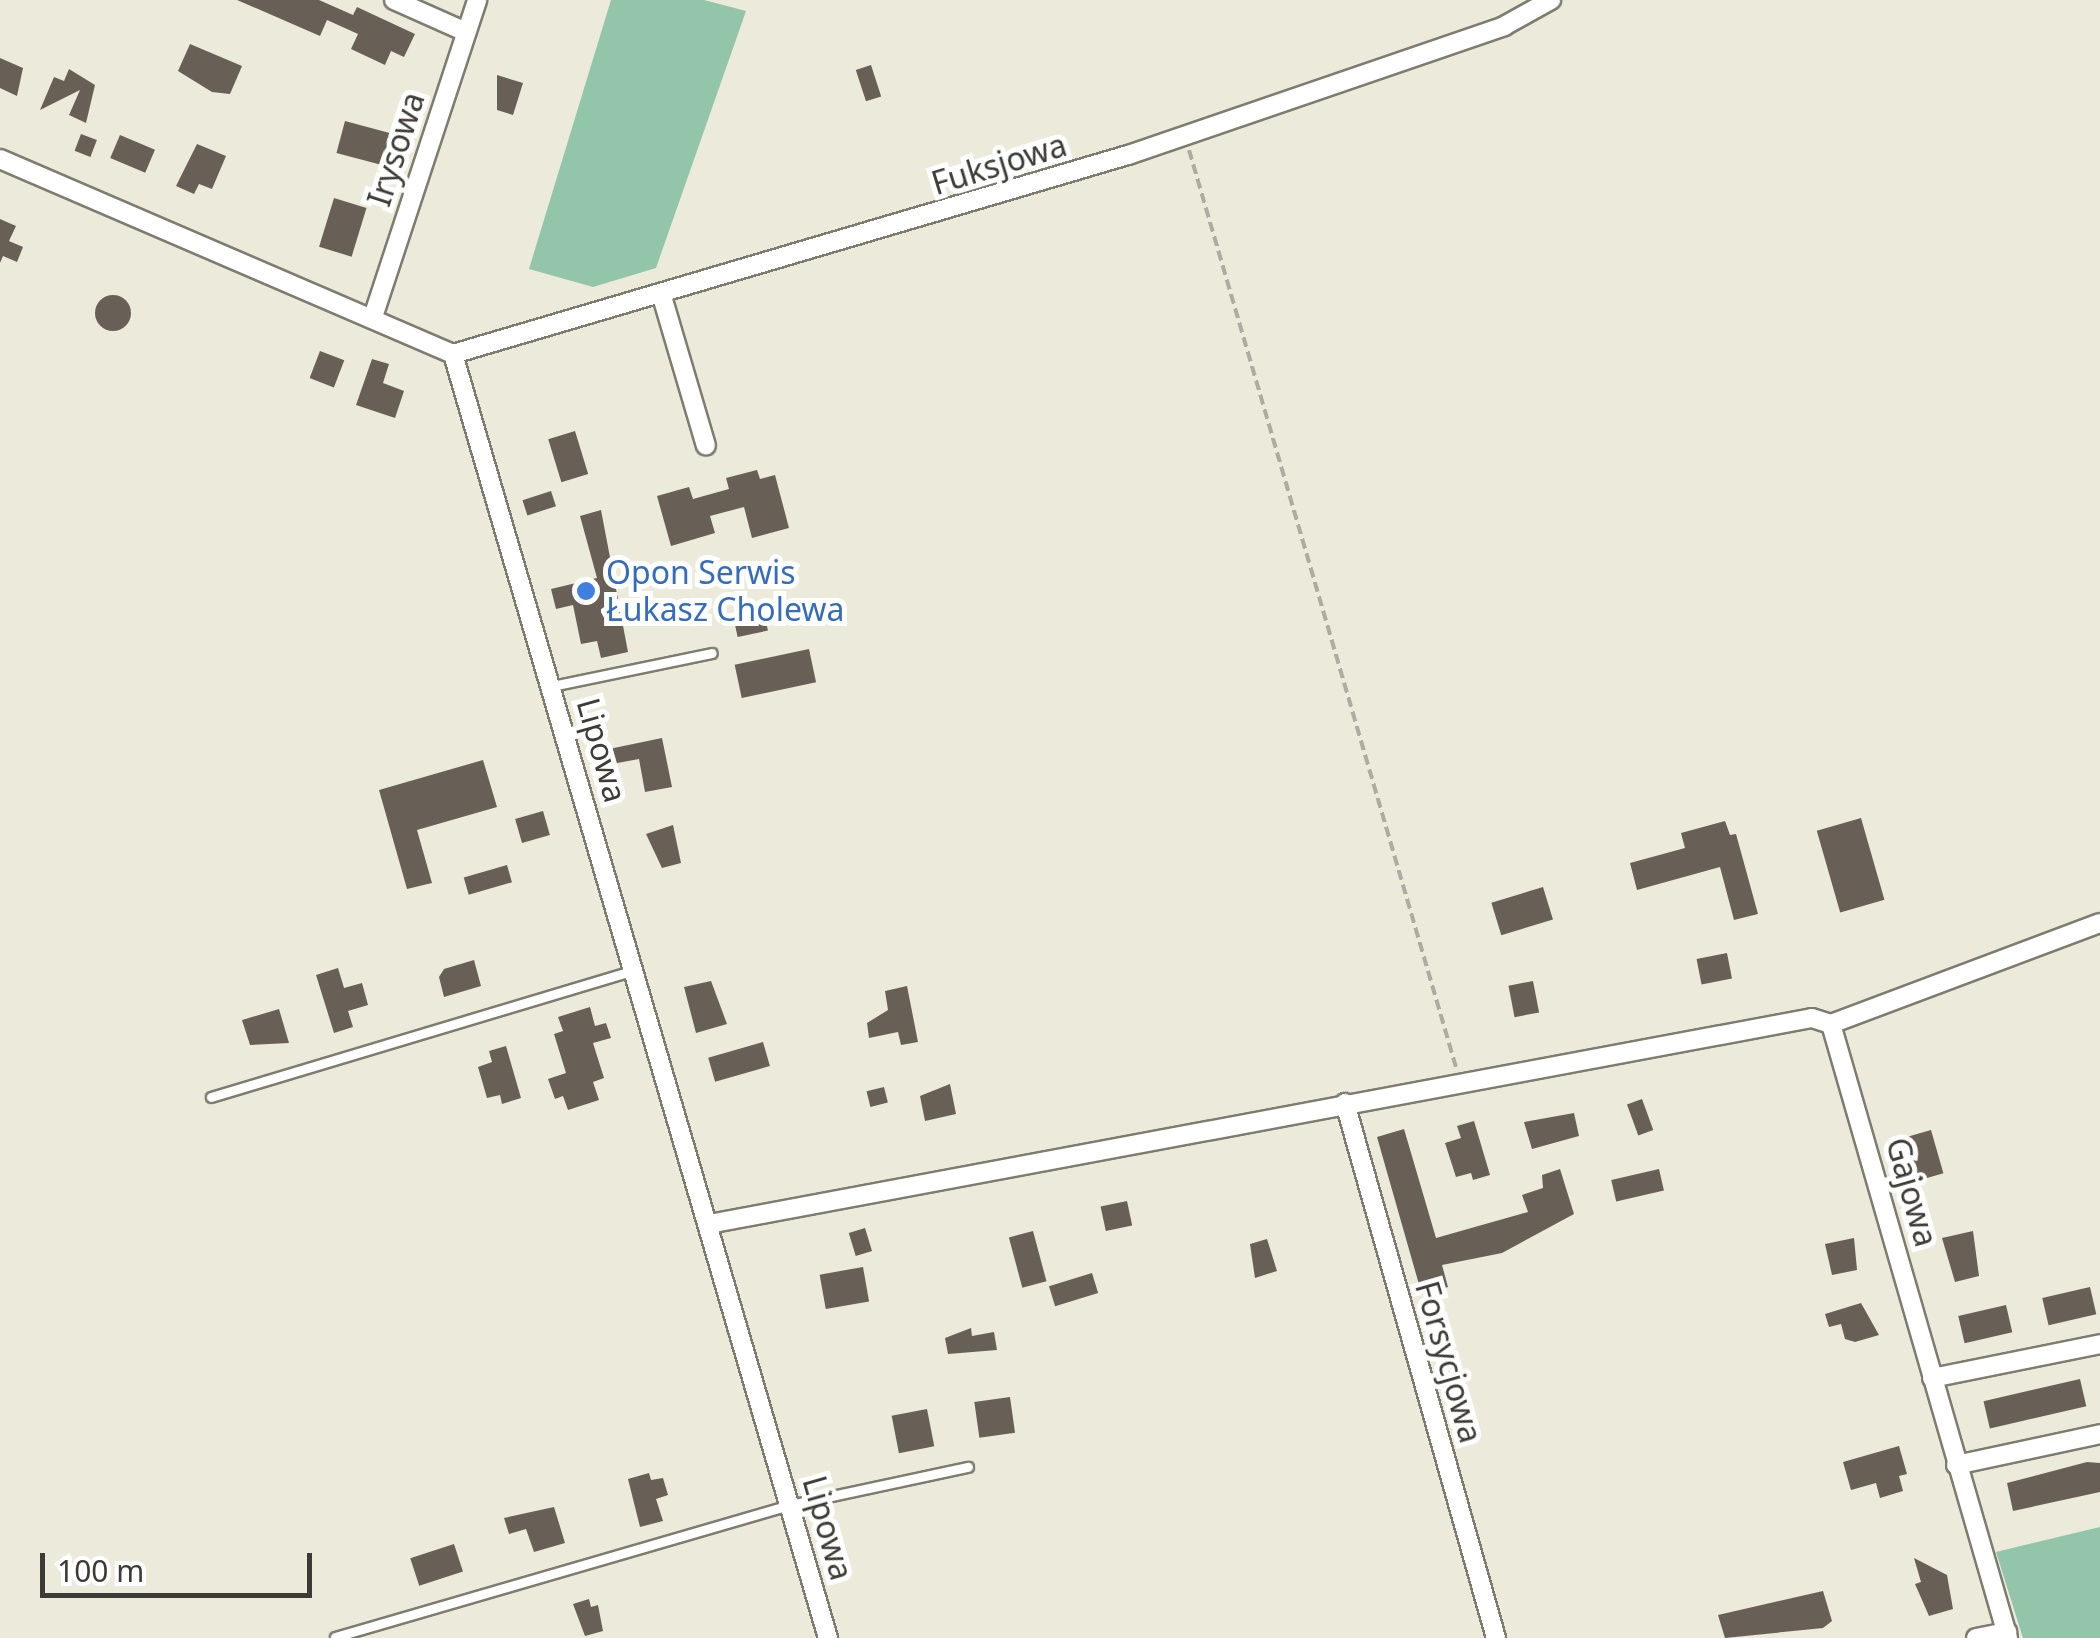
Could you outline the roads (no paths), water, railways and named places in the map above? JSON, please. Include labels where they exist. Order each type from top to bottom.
[{"type":"street","points":[[394,0],[466,32]]},
{"type":"street","name":"Irysowa","points":[[372,317],[477,0]]},
{"type":"street","name":"Fuksjowa","points":[[454,354],[1185,136],[1504,26],[1550,0]]},
{"type":"street","points":[[0,160],[454,354]]},
{"type":"street","points":[[660,293],[706,446]]},
{"type":"street","name":"Lipowa","points":[[454,354],[828,1638]]},
{"type":"street","points":[[709,1224],[1344,1102],[1812,1018],[1831,1024],[2100,923]]},
{"type":"street","name":"Gajowa","points":[[1831,1024],[2008,1635]]},
{"type":"street","name":"Forsycjowa","points":[[1344,1102],[1496,1638]]},
{"type":"street","points":[[1932,1378],[2100,1344]]},
{"type":"street","points":[[1956,1465],[2100,1434]]},
{"type":"street","points":[[1976,1638],[2008,1635]]},
{"type":"lane","points":[[552,686],[712,652]]},
{"type":"lane","points":[[211,1097],[634,970]]},
{"type":"lane","points":[[335,1637],[790,1505],[968,1468]]},
{"type":"place","name":"Opon Serwis Łukasz Cholewa","points":[[586,591]]}]
